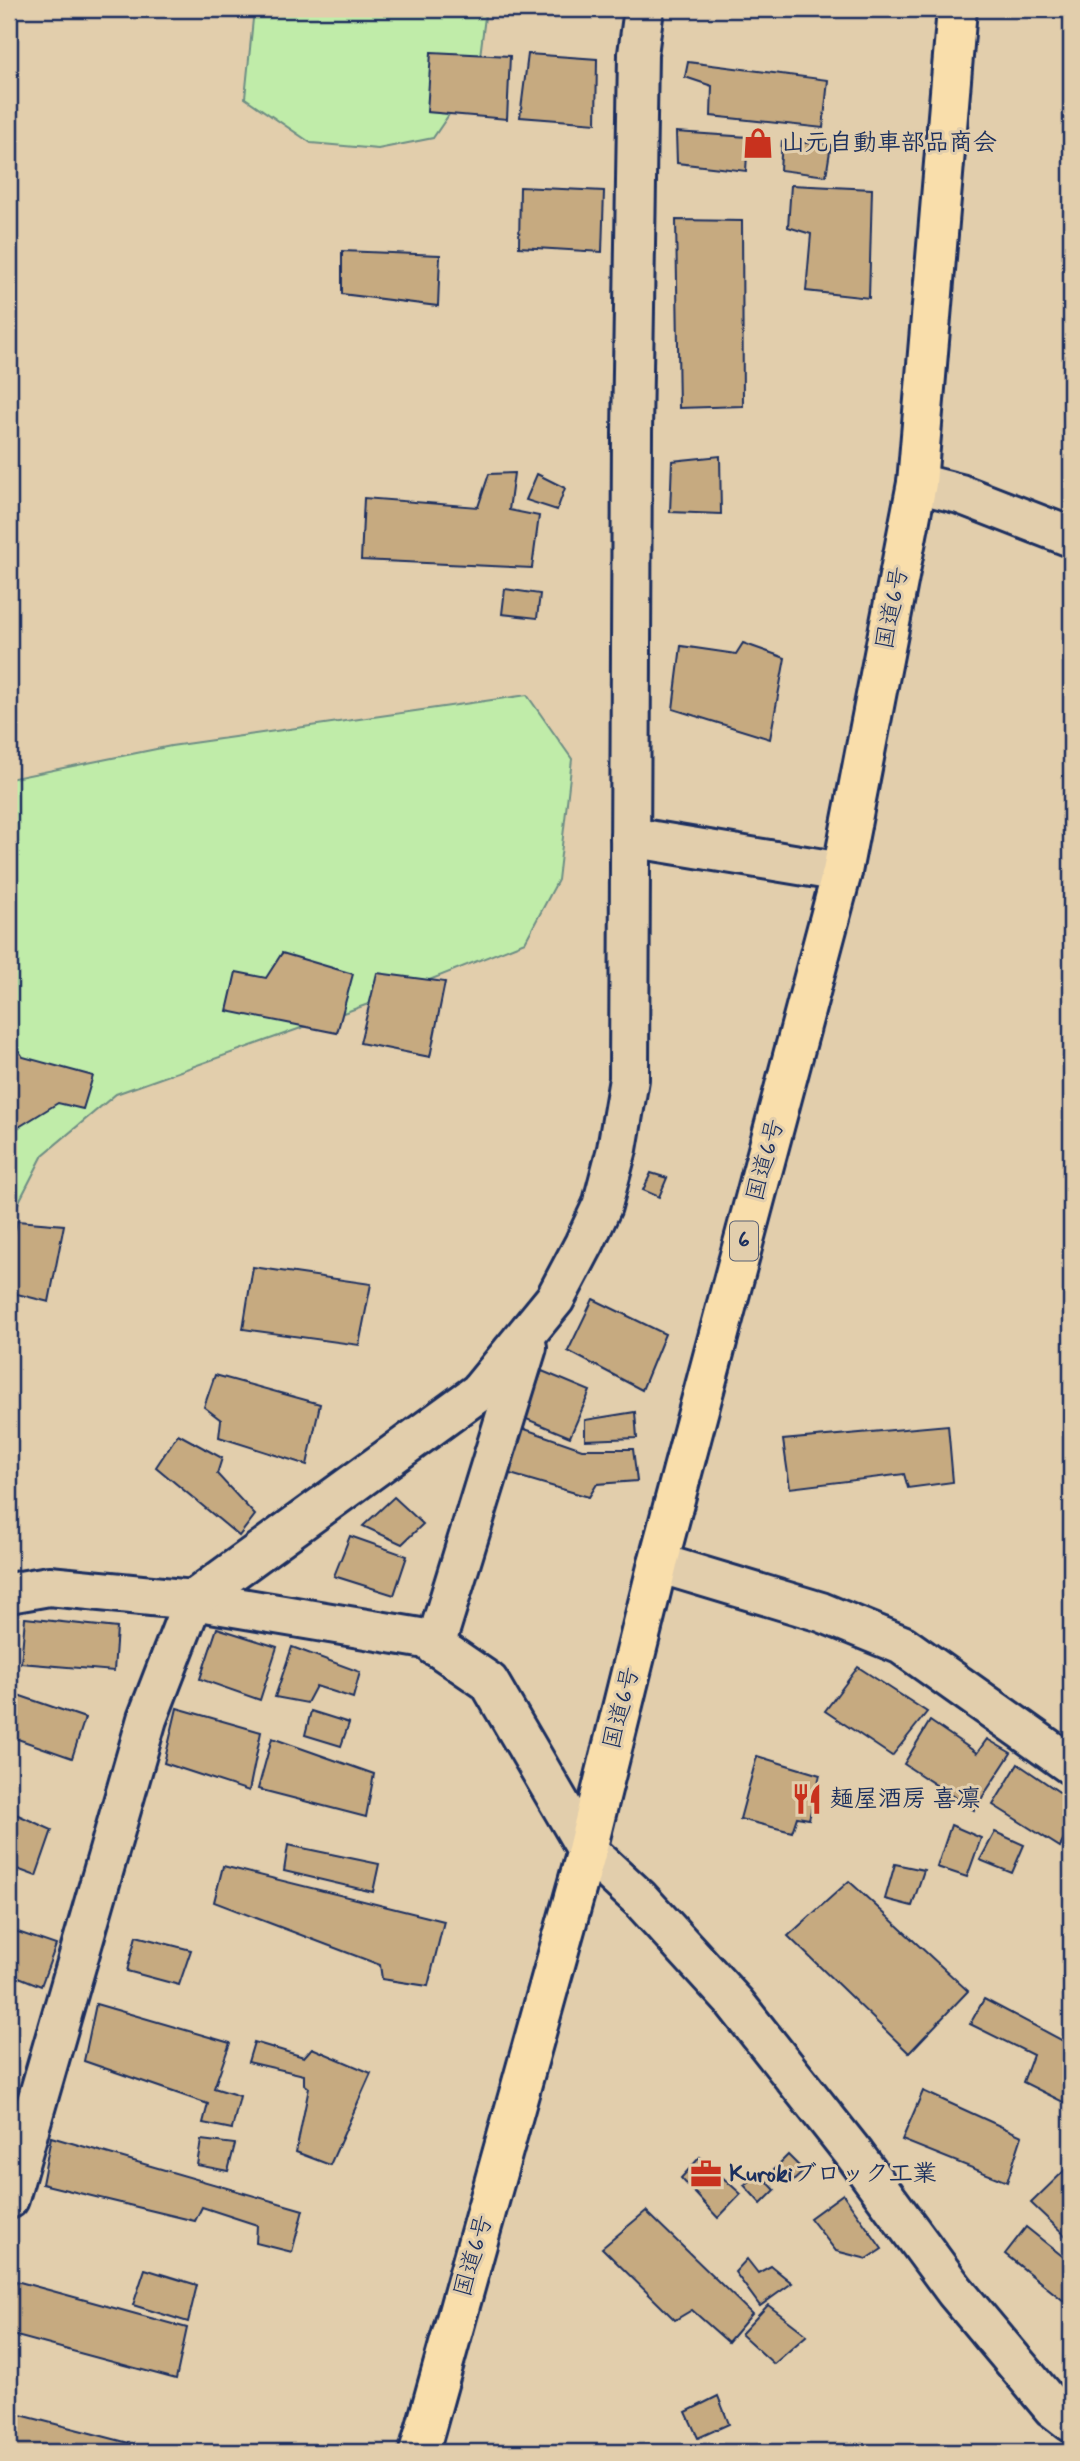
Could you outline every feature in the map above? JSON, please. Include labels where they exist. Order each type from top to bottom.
[{"type":"highway","name":"国道6号","points":[[419,2452],[587,1850],[658,1563],[842,872],[917,484],[957,9]]},
{"type":"street","points":[[9,2199],[147,1718],[193,1600],[479,1392],[555,1299],[602,1206],[617,1149],[629,1079],[632,421],[638,54],[644,9]]},
{"type":"street","points":[[917,484],[960,494],[1071,537]]},
{"type":"street","points":[[630,838],[842,872]]},
{"type":"street","points":[[435,1646],[533,1326]]},
{"type":"street","points":[[658,1563],[821,1612],[902,1645],[1071,1765]]},
{"type":"street","points":[[9,1593],[49,1586],[193,1600],[426,1639],[489,1682],[587,1850],[640,1899],[735,2003],[855,2155],[955,2291],[1053,2408],[1071,2422]]},
{"type":"green space","points":[[254,9],[486,9],[478,72],[433,138],[378,149],[311,143],[245,98]]},
{"type":"green space","points":[[527,695],[572,759],[558,880],[525,942],[374,1002],[116,1094],[43,1155],[9,1221],[9,779],[171,746]]},
{"type":"building","points":[[431,52],[510,56],[507,119],[427,112]]},
{"type":"building","points":[[528,54],[597,59],[596,123],[520,117]]},
{"type":"building","points":[[688,62],[828,80],[823,128],[711,116],[712,86],[685,77]]},
{"type":"building","points":[[676,132],[748,137],[746,171],[677,163]]},
{"type":"building","points":[[782,141],[831,145],[826,176],[780,170]]},
{"type":"building","points":[[791,185],[872,189],[869,298],[806,291],[811,234],[788,227]]},
{"type":"building","points":[[520,187],[604,191],[602,252],[519,247]]},
{"type":"building","points":[[676,220],[742,221],[743,406],[679,408]]},
{"type":"building","points":[[342,251],[440,255],[438,306],[342,294]]},
{"type":"building","points":[[720,456],[721,514],[670,512],[672,461]]},
{"type":"building","points":[[514,473],[509,510],[539,516],[532,568],[361,560],[364,498],[478,507],[489,474]]},
{"type":"building","points":[[537,474],[565,488],[557,510],[526,500]]},
{"type":"building","points":[[505,589],[540,594],[537,618],[502,614]]},
{"type":"building","points":[[743,643],[785,658],[770,739],[673,709],[681,646],[736,654]]},
{"type":"building","points":[[282,953],[353,974],[337,1033],[227,1011],[236,972],[266,978]]},
{"type":"building","points":[[377,973],[445,982],[430,1057],[360,1043]]},
{"type":"building","points":[[9,1037],[23,1057],[93,1076],[83,1109],[58,1103],[9,1133]]},
{"type":"building","points":[[651,1173],[667,1178],[659,1197],[643,1190]]},
{"type":"building","points":[[17,1221],[64,1225],[49,1302],[9,1292],[9,1260]]},
{"type":"building","points":[[253,1267],[371,1284],[359,1345],[243,1329]]},
{"type":"building","points":[[593,1299],[665,1334],[642,1390],[568,1351]]},
{"type":"building","points":[[542,1371],[590,1391],[570,1437],[524,1418]]},
{"type":"building","points":[[215,1375],[320,1404],[307,1465],[219,1437],[221,1420],[204,1407]]},
{"type":"building","points":[[635,1412],[637,1438],[585,1440],[585,1420]]},
{"type":"building","points":[[948,1425],[953,1482],[908,1488],[904,1474],[790,1488],[783,1440]]},
{"type":"building","points":[[519,1427],[582,1449],[633,1449],[637,1481],[597,1484],[589,1497],[500,1471]]},
{"type":"building","points":[[178,1434],[222,1458],[217,1474],[255,1515],[239,1536],[156,1467]]},
{"type":"building","points":[[394,1497],[423,1524],[402,1544],[363,1526]]},
{"type":"building","points":[[350,1536],[407,1556],[394,1595],[334,1576]]},
{"type":"building","points":[[25,1618],[117,1628],[114,1671],[21,1663]]},
{"type":"building","points":[[217,1628],[277,1647],[260,1700],[200,1679]]},
{"type":"building","points":[[292,1647],[360,1672],[353,1698],[316,1686],[307,1703],[275,1697]]},
{"type":"building","points":[[858,1667],[927,1712],[892,1756],[825,1711]]},
{"type":"building","points":[[9,1692],[85,1718],[72,1758],[9,1736]]},
{"type":"building","points":[[177,1708],[261,1732],[249,1791],[164,1763]]},
{"type":"building","points":[[311,1711],[349,1723],[341,1746],[305,1735]]},
{"type":"building","points":[[930,1721],[977,1753],[987,1739],[1011,1753],[974,1810],[904,1764]]},
{"type":"building","points":[[272,1738],[374,1774],[366,1817],[258,1789]]},
{"type":"building","points":[[757,1756],[820,1775],[809,1819],[797,1817],[792,1832],[740,1819]]},
{"type":"building","points":[[1018,1764],[1071,1800],[1071,1825],[1060,1847],[993,1805]]},
{"type":"building","points":[[9,1811],[52,1830],[36,1876],[9,1866]]},
{"type":"building","points":[[951,1825],[981,1838],[967,1877],[937,1867]]},
{"type":"building","points":[[995,1832],[1024,1845],[1012,1873],[980,1860]]},
{"type":"building","points":[[288,1845],[379,1864],[373,1892],[284,1871]]},
{"type":"building","points":[[895,1864],[924,1870],[912,1906],[885,1899]]},
{"type":"building","points":[[223,1866],[444,1921],[428,1986],[382,1979],[380,1965],[214,1902]]},
{"type":"building","points":[[849,1881],[968,1991],[909,2053],[788,1936]]},
{"type":"building","points":[[9,1929],[56,1945],[41,1986],[9,1973]]},
{"type":"building","points":[[136,1936],[191,1950],[179,1985],[127,1971]]},
{"type":"building","points":[[984,1999],[1071,2045],[1071,2106],[1023,2082],[1033,2055],[970,2024]]},
{"type":"building","points":[[96,2004],[230,2043],[214,2088],[240,2096],[232,2129],[203,2123],[208,2104],[84,2061]]},
{"type":"building","points":[[254,2042],[304,2057],[312,2048],[371,2073],[330,2165],[296,2152],[309,2088],[304,2084],[304,2075],[248,2062]]},
{"type":"building","points":[[923,2091],[1022,2136],[1007,2182],[902,2140]]},
{"type":"building","points":[[51,2137],[303,2210],[292,2252],[256,2243],[257,2225],[202,2207],[195,2221],[42,2184]]},
{"type":"building","points":[[201,2140],[235,2144],[228,2171],[197,2165]]},
{"type":"building","points":[[788,2155],[804,2171],[789,2185],[774,2169]]},
{"type":"building","points":[[700,2157],[741,2194],[718,2218],[681,2178]]},
{"type":"building","points":[[1071,2164],[1071,2241],[1031,2203]]},
{"type":"building","points":[[759,2173],[775,2190],[761,2204],[744,2185]]},
{"type":"building","points":[[843,2194],[882,2249],[867,2259],[836,2251],[810,2218]]},
{"type":"building","points":[[646,2211],[752,2314],[728,2342],[692,2310],[675,2320],[602,2248]]},
{"type":"building","points":[[1026,2227],[1071,2263],[1071,2291],[1064,2301],[1005,2254]]},
{"type":"building","points":[[747,2259],[758,2273],[771,2266],[792,2283],[760,2306],[735,2272]]},
{"type":"building","points":[[145,2269],[197,2285],[188,2322],[133,2305]]},
{"type":"building","points":[[16,2281],[187,2328],[176,2379],[9,2334],[9,2306]]},
{"type":"building","points":[[768,2305],[807,2335],[774,2364],[741,2334]]},
{"type":"building","points":[[718,2396],[729,2424],[698,2438],[686,2412]]},
{"type":"building","points":[[9,2412],[129,2443],[127,2449],[135,2452],[9,2452]]},
{"type":"place","name":"山元自動車部品商会","points":[[758,143]]},
{"type":"place","name":"麺屋酒房 喜凛","points":[[807,1799]]},
{"type":"place","name":"Kurokiブロック工業","points":[[706,2174]]}]
